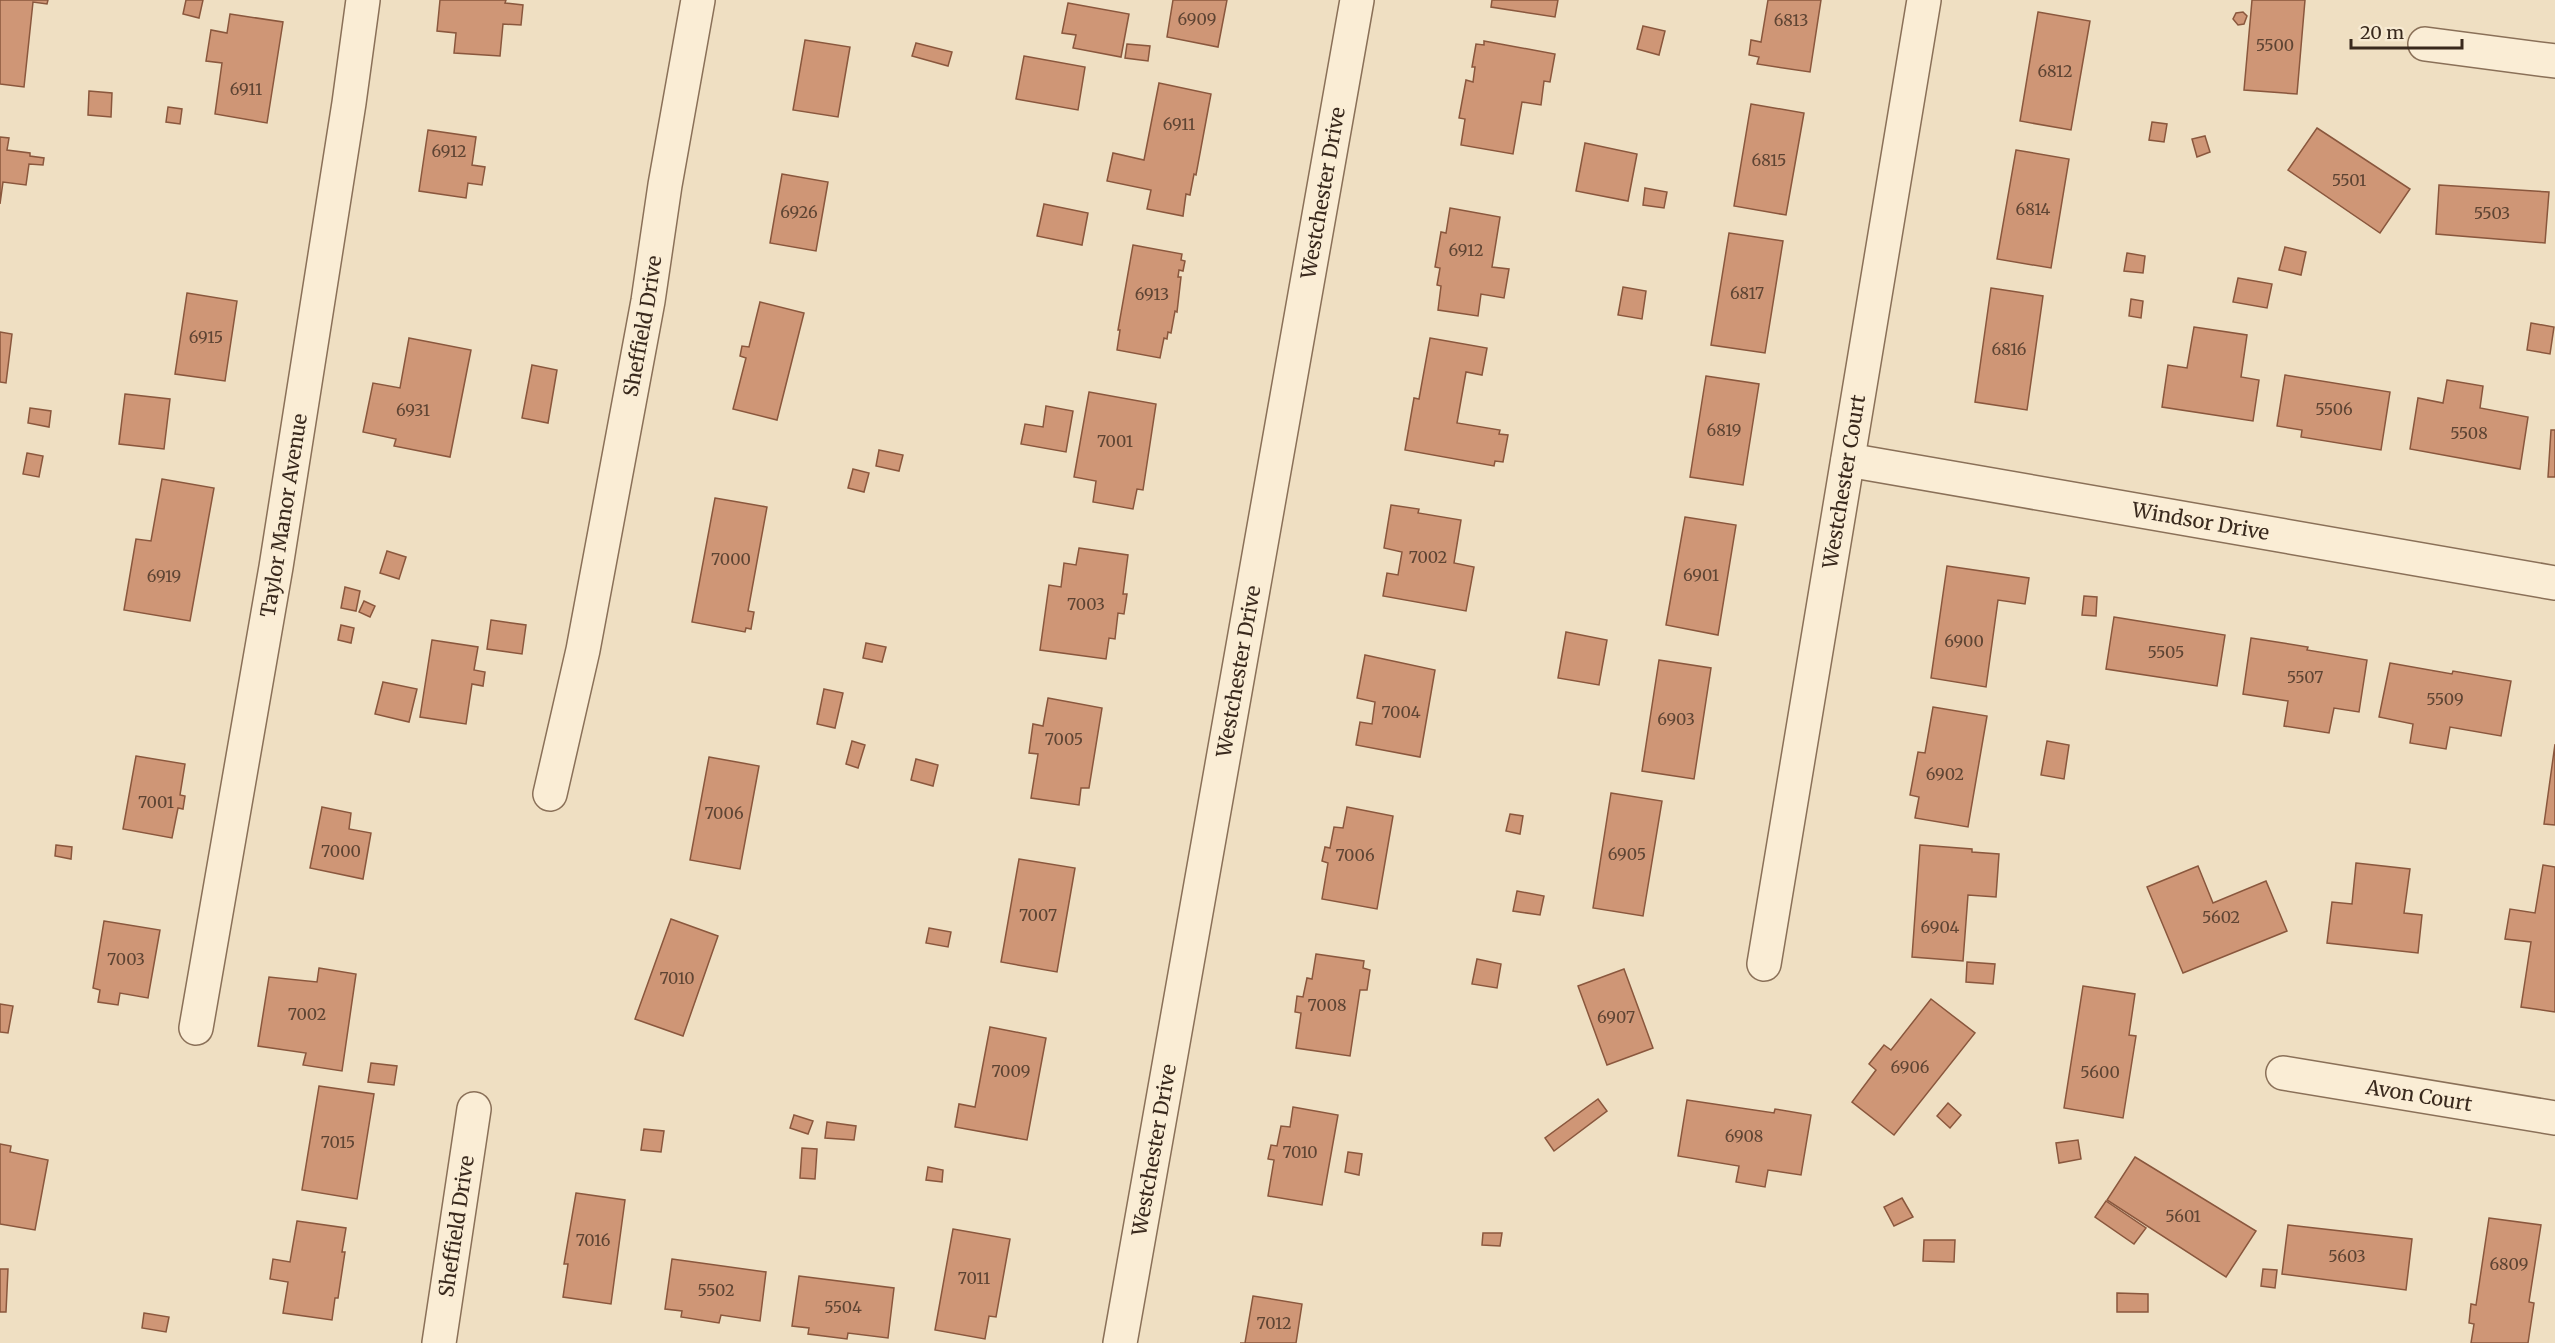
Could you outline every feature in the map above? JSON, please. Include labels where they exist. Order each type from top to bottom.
[{"type":"street","name":"Taylor Manor Avenue","points":[[196,1028],[276,567],[363,0]]},
{"type":"street","name":"Sheffield Drive","points":[[550,794],[583,650],[648,301],[664,185],[698,0]]},
{"type":"street","name":"Westchester Drive","points":[[1120,1343],[1357,0]]},
{"type":"street","name":"Westchester Court","points":[[1764,964],[1924,0]]},
{"type":"street","points":[[2425,44],[2555,61]]},
{"type":"street","name":"Windsor Drive","points":[[1848,460],[2555,583]]},
{"type":"street","name":"Avon Court","points":[[2283,1073],[2555,1118]]},
{"type":"street","name":"Sheffield Drive","points":[[439,1343],[474,1109]]},
{"type":"building","points":[[0,0],[48,0],[47,4],[33,2],[24,87],[0,84]]},
{"type":"building","points":[[186,0],[203,0],[199,18],[183,14]]},
{"type":"building","points":[[440,0],[506,0],[505,3],[523,5],[521,25],[503,24],[500,56],[454,53],[456,33],[437,31]]},
{"type":"building","points":[[1173,0],[1227,0],[1218,47],[1167,37]]},
{"type":"building","points":[[1492,0],[1558,0],[1555,17],[1491,7]]},
{"type":"building","points":[[1768,0],[1821,0],[1810,72],[1757,64],[1759,57],[1749,55],[1751,40],[1761,42]]},
{"type":"building","points":[[2252,0],[2305,0],[2297,94],[2244,90]]},
{"type":"building","points":[[1068,3],[1129,14],[1121,57],[1073,48],[1076,35],[1062,33]]},
{"type":"building","points":[[2038,12],[2090,21],[2071,130],[2020,121]]},
{"type":"building","points":[[2243,12],[2247,16],[2244,24],[2238,25],[2233,19],[2236,13]]},
{"type":"building","points":[[230,14],[283,22],[267,123],[215,114],[222,63],[206,61],[211,30],[227,33]]},
{"type":"building","points":[[1643,26],[1665,31],[1659,55],[1637,49]]},
{"type":"building","points":[[805,40],[850,47],[838,117],[793,110]]},
{"type":"building","points":[[1484,41],[1555,54],[1550,82],[1544,81],[1541,105],[1522,102],[1513,154],[1461,145],[1465,119],[1459,118],[1466,80],[1473,82],[1475,67],[1472,67],[1476,44],[1484,45]]},
{"type":"building","points":[[916,43],[952,52],[948,66],[912,56]]},
{"type":"building","points":[[1127,44],[1150,46],[1148,61],[1125,58]]},
{"type":"building","points":[[1024,56],[1085,67],[1078,110],[1016,99]]},
{"type":"building","points":[[1159,83],[1211,94],[1196,175],[1194,174],[1190,195],[1186,194],[1183,216],[1147,209],[1151,190],[1107,181],[1113,153],[1144,160]]},
{"type":"building","points":[[89,91],[112,93],[111,117],[88,115]]},
{"type":"building","points":[[1751,104],[1804,113],[1786,215],[1734,206]]},
{"type":"building","points":[[168,107],[182,109],[180,124],[166,122]]},
{"type":"building","points":[[2152,122],[2167,124],[2164,142],[2149,140]]},
{"type":"building","points":[[2317,128],[2410,189],[2380,233],[2288,170]]},
{"type":"building","points":[[428,130],[476,137],[472,165],[485,167],[482,185],[468,183],[466,198],[419,191]]},
{"type":"building","points":[[2205,136],[2210,152],[2197,157],[2192,139]]},
{"type":"building","points":[[0,137],[9,138],[7,150],[30,153],[30,156],[44,158],[43,165],[29,164],[26,185],[3,182],[0,204]]},
{"type":"building","points":[[1585,143],[1637,154],[1628,201],[1576,191]]},
{"type":"building","points":[[2016,150],[2069,159],[2051,268],[1997,259]]},
{"type":"building","points":[[782,174],[828,182],[816,251],[770,243]]},
{"type":"building","points":[[2439,185],[2549,192],[2545,243],[2436,234]]},
{"type":"building","points":[[1645,188],[1667,192],[1664,208],[1643,205]]},
{"type":"building","points":[[1044,204],[1088,213],[1082,245],[1037,236]]},
{"type":"building","points":[[1450,208],[1500,217],[1492,267],[1509,269],[1504,298],[1481,294],[1478,316],[1438,310],[1441,286],[1437,285],[1440,268],[1435,267],[1441,232],[1446,233]]},
{"type":"building","points":[[1729,233],[1783,241],[1765,353],[1711,345]]},
{"type":"building","points":[[1133,245],[1182,254],[1181,260],[1185,261],[1183,271],[1179,270],[1178,277],[1181,277],[1177,312],[1175,311],[1171,333],[1168,332],[1167,339],[1164,338],[1160,358],[1117,350],[1120,330],[1118,330]]},
{"type":"building","points":[[2285,247],[2306,252],[2301,275],[2279,270]]},
{"type":"building","points":[[2127,253],[2145,256],[2143,273],[2124,271]]},
{"type":"building","points":[[2238,278],[2272,284],[2267,308],[2233,302]]},
{"type":"building","points":[[1623,287],[1646,291],[1642,319],[1618,315]]},
{"type":"building","points":[[1991,288],[2043,296],[2027,410],[1975,402]]},
{"type":"building","points":[[187,293],[237,301],[225,381],[175,374]]},
{"type":"building","points":[[2131,299],[2143,301],[2141,318],[2129,316]]},
{"type":"building","points":[[760,302],[804,313],[777,420],[733,409],[746,358],[740,356],[742,346],[749,347]]},
{"type":"building","points":[[2531,323],[2554,327],[2550,354],[2527,350]]},
{"type":"building","points":[[2194,327],[2247,335],[2241,377],[2259,380],[2253,421],[2162,407],[2168,365],[2187,368]]},
{"type":"building","points":[[0,332],[12,334],[6,383],[0,382]]},
{"type":"building","points":[[409,338],[471,350],[450,457],[394,446],[396,439],[363,432],[373,383],[400,388]]},
{"type":"building","points":[[1430,338],[1487,348],[1482,375],[1466,372],[1457,423],[1500,430],[1499,434],[1508,435],[1503,462],[1495,461],[1494,466],[1405,450],[1414,398],[1419,399]]},
{"type":"building","points":[[532,365],[557,370],[548,423],[522,418]]},
{"type":"building","points":[[2285,375],[2390,392],[2381,450],[2301,437],[2302,430],[2277,426]]},
{"type":"building","points":[[1706,376],[1759,384],[1743,485],[1690,477]]},
{"type":"building","points":[[2447,380],[2483,386],[2480,408],[2528,417],[2520,469],[2410,449],[2418,398],[2443,403]]},
{"type":"building","points":[[1089,392],[1156,404],[1143,490],[1137,489],[1133,509],[1093,502],[1096,481],[1074,477]]},
{"type":"building","points":[[125,394],[170,399],[164,449],[119,444]]},
{"type":"building","points":[[1046,406],[1073,411],[1066,452],[1021,444],[1025,424],[1043,427]]},
{"type":"building","points":[[30,408],[51,411],[49,427],[28,423]]},
{"type":"building","points":[[2551,430],[2555,430],[2555,477],[2548,477]]},
{"type":"building","points":[[879,450],[903,455],[899,471],[876,466]]},
{"type":"building","points":[[27,453],[43,456],[39,477],[23,474]]},
{"type":"building","points":[[853,469],[869,473],[864,492],[848,488]]},
{"type":"building","points":[[162,479],[214,488],[190,621],[124,610],[136,539],[151,541]]},
{"type":"building","points":[[715,498],[767,507],[748,611],[754,612],[751,629],[746,628],[745,632],[692,622]]},
{"type":"building","points":[[1391,505],[1419,509],[1418,513],[1461,520],[1454,563],[1474,567],[1466,611],[1383,596],[1387,573],[1398,575],[1402,552],[1384,548]]},
{"type":"building","points":[[1685,517],[1736,525],[1718,635],[1666,625]]},
{"type":"building","points":[[1079,548],[1128,555],[1123,594],[1127,594],[1124,614],[1118,613],[1115,639],[1109,638],[1106,659],[1040,650],[1049,585],[1061,587],[1064,563],[1076,565]]},
{"type":"building","points":[[387,551],[406,557],[399,579],[380,573]]},
{"type":"building","points":[[1947,566],[2029,578],[2025,604],[1998,600],[1986,687],[1931,678]]},
{"type":"building","points":[[345,587],[360,591],[356,611],[341,608]]},
{"type":"building","points":[[2084,596],[2097,597],[2096,616],[2082,615]]},
{"type":"building","points":[[364,601],[375,606],[370,617],[359,612]]},
{"type":"building","points":[[2114,617],[2225,635],[2217,686],[2106,669]]},
{"type":"building","points":[[491,620],[526,625],[522,654],[487,649]]},
{"type":"building","points":[[341,625],[354,628],[351,643],[338,640]]},
{"type":"building","points":[[1566,632],[1607,640],[1599,685],[1558,678]]},
{"type":"building","points":[[2251,638],[2367,660],[2359,712],[2334,708],[2329,733],[2284,726],[2288,701],[2243,694]]},
{"type":"building","points":[[432,640],[478,647],[474,670],[485,672],[483,686],[472,684],[466,724],[420,717]]},
{"type":"building","points":[[866,643],[886,647],[882,662],[863,658]]},
{"type":"building","points":[[1365,655],[1435,670],[1420,757],[1356,745],[1360,722],[1372,724],[1375,702],[1357,698]]},
{"type":"building","points":[[1659,660],[1711,668],[1694,779],[1642,771]]},
{"type":"building","points":[[2390,663],[2511,681],[2501,736],[2450,727],[2446,749],[2410,743],[2413,724],[2379,717]]},
{"type":"building","points":[[383,682],[417,689],[409,722],[375,714]]},
{"type":"building","points":[[824,689],[843,693],[835,728],[817,724]]},
{"type":"building","points":[[1048,698],[1102,708],[1089,788],[1081,788],[1079,805],[1031,798],[1038,754],[1029,753],[1033,724],[1043,726]]},
{"type":"building","points":[[1933,707],[1987,716],[1968,827],[1915,818],[1919,797],[1910,795],[1918,752],[1925,753]]},
{"type":"building","points":[[852,741],[865,745],[858,768],[846,764]]},
{"type":"building","points":[[2047,741],[2069,745],[2064,779],[2041,775]]},
{"type":"building","points":[[2555,744],[2555,825],[2544,824]]},
{"type":"building","points":[[136,756],[185,764],[180,795],[185,796],[183,809],[178,808],[172,838],[123,829]]},
{"type":"building","points":[[709,757],[759,766],[740,869],[690,860]]},
{"type":"building","points":[[916,759],[938,765],[933,786],[911,780]]},
{"type":"building","points":[[1611,793],[1662,801],[1643,916],[1593,908]]},
{"type":"building","points":[[322,807],[351,813],[349,829],[371,833],[363,879],[310,868]]},
{"type":"building","points":[[1347,807],[1393,816],[1377,909],[1322,899],[1328,863],[1322,861],[1325,847],[1330,848],[1334,827],[1343,828]]},
{"type":"building","points":[[1510,814],[1523,816],[1520,834],[1506,831]]},
{"type":"building","points":[[56,845],[72,847],[71,859],[55,856]]},
{"type":"building","points":[[1920,845],[1972,849],[1972,852],[1999,854],[1996,897],[1968,895],[1963,961],[1912,957]]},
{"type":"building","points":[[1019,859],[1075,868],[1057,972],[1001,962]]},
{"type":"building","points":[[2356,863],[2410,869],[2404,913],[2422,915],[2418,953],[2327,943],[2332,902],[2352,904]]},
{"type":"building","points":[[2543,865],[2555,867],[2555,1012],[2521,1007],[2531,942],[2505,939],[2510,909],[2535,913]]},
{"type":"building","points":[[2198,866],[2213,903],[2266,881],[2287,931],[2183,973],[2147,887]]},
{"type":"building","points":[[1517,891],[1544,896],[1540,915],[1513,911]]},
{"type":"building","points":[[671,919],[718,936],[683,1036],[635,1019]]},
{"type":"building","points":[[104,921],[160,930],[148,998],[120,993],[118,1005],[98,1002],[100,990],[93,988]]},
{"type":"building","points":[[929,928],[951,932],[948,947],[926,943]]},
{"type":"building","points":[[1316,954],[1364,961],[1363,968],[1370,970],[1367,990],[1360,990],[1350,1056],[1296,1048],[1301,1013],[1295,1012],[1297,996],[1303,997],[1307,978],[1312,979]]},
{"type":"building","points":[[1477,959],[1501,964],[1497,988],[1472,984]]},
{"type":"building","points":[[1967,962],[1995,964],[1993,984],[1966,982]]},
{"type":"building","points":[[319,968],[356,974],[342,1071],[303,1065],[306,1053],[258,1046],[269,977],[317,982]]},
{"type":"building","points":[[1624,969],[1653,1048],[1607,1065],[1578,986]]},
{"type":"building","points":[[2083,986],[2135,994],[2129,1035],[2136,1036],[2123,1118],[2064,1108]]},
{"type":"building","points":[[1931,999],[1975,1033],[1894,1135],[1852,1102],[1876,1070],[1869,1064],[1884,1045],[1891,1050]]},
{"type":"building","points":[[0,1004],[13,1006],[8,1033],[0,1032]]},
{"type":"building","points":[[990,1027],[1046,1038],[1027,1140],[955,1127],[959,1104],[975,1107]]},
{"type":"building","points":[[371,1063],[397,1066],[394,1085],[368,1082]]},
{"type":"building","points":[[319,1086],[374,1094],[357,1199],[302,1190]]},
{"type":"building","points":[[1598,1099],[1607,1111],[1554,1151],[1545,1138]]},
{"type":"building","points":[[1687,1100],[1774,1113],[1775,1109],[1811,1115],[1801,1175],[1768,1170],[1765,1187],[1736,1182],[1739,1166],[1678,1156]]},
{"type":"building","points":[[1948,1103],[1961,1115],[1950,1128],[1937,1116]]},
{"type":"building","points":[[1293,1107],[1338,1115],[1322,1205],[1268,1196],[1274,1160],[1268,1159],[1271,1145],[1277,1146],[1281,1126],[1290,1127]]},
{"type":"building","points":[[794,1115],[813,1121],[808,1134],[790,1128]]},
{"type":"building","points":[[827,1122],[856,1126],[854,1140],[825,1138]]},
{"type":"building","points":[[644,1129],[664,1131],[661,1152],[641,1150]]},
{"type":"building","points":[[2078,1140],[2081,1159],[2059,1163],[2056,1143]]},
{"type":"building","points":[[0,1144],[11,1146],[10,1152],[48,1160],[35,1230],[0,1224]]},
{"type":"building","points":[[802,1148],[817,1149],[815,1179],[800,1178]]},
{"type":"building","points":[[1348,1152],[1362,1154],[1359,1175],[1345,1172]]},
{"type":"building","points":[[2135,1157],[2256,1231],[2226,1277],[2107,1200]]},
{"type":"building","points":[[928,1167],[943,1170],[942,1182],[926,1180]]},
{"type":"building","points":[[576,1193],[625,1200],[611,1304],[563,1297],[568,1264],[564,1264]]},
{"type":"building","points":[[1902,1198],[1913,1217],[1894,1226],[1884,1207]]},
{"type":"building","points":[[2106,1201],[2146,1228],[2134,1244],[2095,1217]]},
{"type":"building","points":[[2489,1218],[2541,1225],[2529,1302],[2534,1303],[2528,1343],[2471,1343],[2474,1324],[2469,1323],[2471,1304],[2476,1305]]},
{"type":"building","points":[[297,1221],[346,1228],[338,1298],[335,1298],[332,1320],[283,1313],[288,1282],[270,1279],[273,1259],[290,1262]]},
{"type":"building","points":[[2288,1225],[2412,1239],[2406,1290],[2282,1274]]},
{"type":"building","points":[[953,1229],[1010,1239],[996,1317],[989,1316],[985,1339],[935,1330]]},
{"type":"building","points":[[1483,1233],[1502,1233],[1500,1246],[1482,1245]]},
{"type":"building","points":[[1924,1240],[1955,1240],[1954,1262],[1923,1261]]},
{"type":"building","points":[[672,1259],[766,1272],[760,1321],[721,1315],[719,1323],[681,1317],[682,1311],[665,1309]]},
{"type":"building","points":[[0,1269],[8,1269],[6,1312],[0,1312]]},
{"type":"building","points":[[2263,1269],[2277,1270],[2275,1288],[2261,1286]]},
{"type":"building","points":[[799,1276],[894,1288],[888,1338],[848,1333],[847,1339],[808,1334],[809,1328],[792,1326]]},
{"type":"building","points":[[2117,1293],[2148,1294],[2148,1312],[2117,1312]]},
{"type":"building","points":[[1253,1296],[1302,1304],[1296,1343],[1245,1343]]},
{"type":"building","points":[[144,1313],[169,1317],[166,1332],[142,1328]]}]
